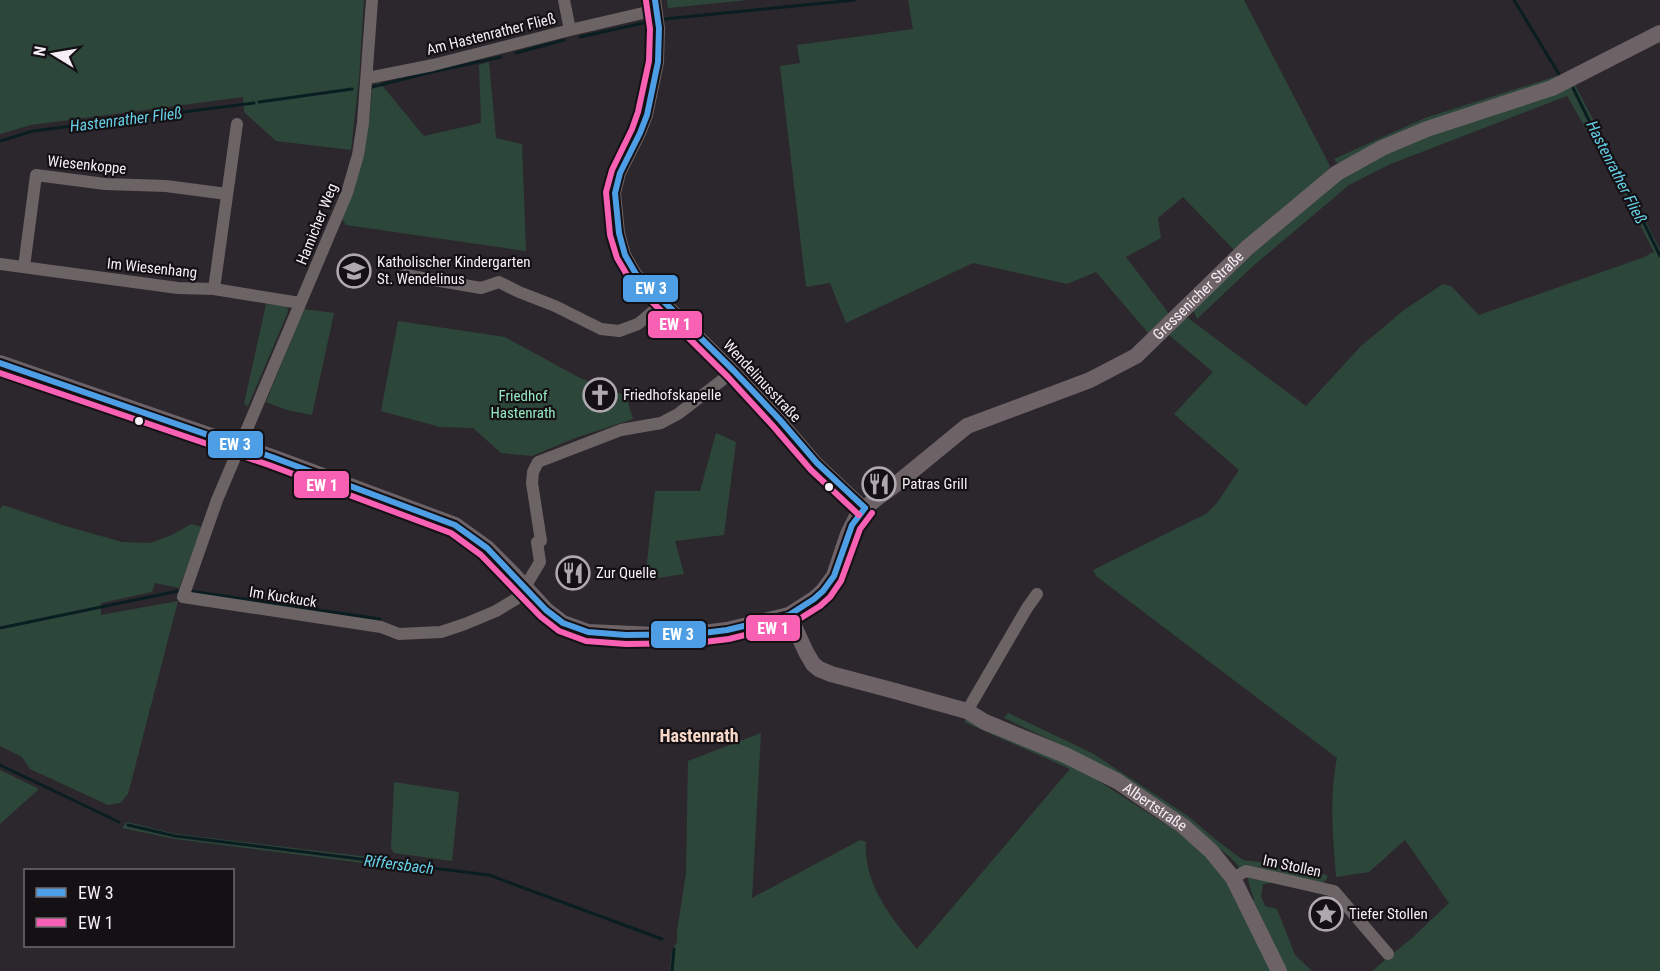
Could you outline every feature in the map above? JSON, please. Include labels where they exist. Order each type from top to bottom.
[{"type":"main road","name":"Gressenicher Straße","points":[[0,363],[239,446],[455,525],[487,548],[546,610],[563,623],[588,632],[626,635],[695,634],[727,630],[789,615],[814,599],[834,576],[852,525],[865,508],[967,426],[1090,380],[1136,356],[1247,248],[1337,173],[1382,148],[1418,133],[1552,88],[1660,33]]},
{"type":"main road","name":"Albertstraße","points":[[789,615],[806,652],[819,669],[967,711],[985,722],[1065,755],[1117,781],[1183,826],[1211,850],[1233,878],[1279,971]]},
{"type":"street","name":"Hamicher Weg","points":[[239,446],[346,193],[358,155],[368,78],[372,0]]},
{"type":"street","points":[[564,0],[570,30]]},
{"type":"street","name":"Am Hastenrather Fließ","points":[[368,78],[570,30],[656,5]]},
{"type":"street","name":"Wendelinusstraße","points":[[656,5],[659,28],[658,62],[647,115],[620,173],[615,193],[619,233],[626,255],[636,274],[734,371],[817,464],[865,508]]},
{"type":"street","points":[[214,289],[237,124]]},
{"type":"street","name":"Wiesenkoppe","points":[[24,267],[36,175],[105,184],[166,186],[227,194]]},
{"type":"street","name":"Im Wiesenhang","points":[[0,264],[178,288],[214,289],[300,303]]},
{"type":"street","points":[[405,274],[481,288],[499,282],[555,306],[600,329],[619,330],[638,324],[663,302]]},
{"type":"street","points":[[526,589],[540,562],[537,542],[541,541],[532,483],[533,472],[538,462],[621,430],[661,423],[678,414],[734,371]]},
{"type":"street","name":"Im Kuckuck","points":[[239,446],[217,500],[183,597],[381,627],[399,634],[441,632],[465,624],[511,604],[526,589]]},
{"type":"street","points":[[967,711],[1037,594]]},
{"type":"street","name":"Im Stollen","points":[[1233,878],[1246,871],[1334,891],[1388,954]]},
{"type":"green space","points":[[0,0],[364,0],[351,150],[276,141],[244,112],[243,97],[31,125],[0,134]]},
{"type":"green space","points":[[667,0],[748,0],[668,8]]},
{"type":"green space","points":[[908,0],[1244,0],[1330,166],[1328,172],[1236,252],[1183,197],[1158,218],[1161,238],[1126,257],[1170,315],[1149,334],[1096,272],[1067,284],[973,263],[846,323],[830,283],[806,287],[780,66],[800,63],[797,45],[913,29]]},
{"type":"green space","points":[[489,62],[496,138],[522,144],[526,251],[346,225],[342,219],[369,123],[372,90],[377,83],[380,83],[424,136],[481,123],[479,65]]},
{"type":"green space","points":[[1557,76],[1558,79],[1342,164],[1337,163],[1334,159],[1425,118]]},
{"type":"green space","points":[[1575,85],[1660,250],[1660,971],[1372,971],[1449,903],[1405,840],[1369,872],[1336,877],[1332,803],[1337,758],[1096,576],[1093,570],[1206,514],[1217,503],[1239,470],[1174,414],[1213,372],[1169,335],[1185,319],[1188,318],[1306,406],[1361,346],[1404,310],[1443,284],[1451,286],[1479,315],[1654,252],[1629,203],[1567,96],[1388,165],[1349,185],[1252,267],[1197,319],[1193,309],[1243,259],[1341,178],[1385,153]]},
{"type":"green space","points":[[266,304],[287,306],[288,312],[248,406],[244,404]]},
{"type":"green space","points":[[304,309],[334,313],[312,415],[287,410],[266,402]]},
{"type":"green space","name":"Friedhof Hastenrath","points":[[398,321],[505,337],[580,378],[626,396],[633,419],[575,438],[532,456],[501,453],[473,428],[440,427],[381,411]]},
{"type":"green space","points":[[716,433],[736,442],[724,535],[675,541],[684,574],[645,580],[655,491],[700,491]]},
{"type":"green space","points":[[3,505],[122,542],[150,543],[172,535],[191,524],[202,527],[179,588],[155,583],[152,592],[101,603],[101,615],[178,601],[128,794],[120,803],[108,805],[30,769],[22,757],[0,746],[0,509]]},
{"type":"green space","points":[[1008,713],[1092,753],[1188,816],[1243,860],[1284,865],[1293,872],[1325,874],[1328,877],[1324,882],[1316,882],[1240,869],[1231,858],[1211,842],[1090,759],[1004,718]]},
{"type":"green space","points":[[967,718],[1088,774],[1176,831],[1206,856],[1226,881],[1238,906],[1254,899],[1247,875],[1284,881],[1263,884],[1261,896],[1265,906],[1277,909],[1295,955],[1312,971],[670,971],[672,950],[677,942],[686,873],[688,761],[761,733],[752,898],[860,840],[866,842],[869,872],[881,900],[917,949],[1070,769],[964,722]]},
{"type":"green space","points":[[0,770],[39,789],[0,824]]},
{"type":"green space","points":[[394,782],[459,792],[452,861],[394,853],[391,848]]},
{"type":"green space","points":[[127,822],[176,834],[419,863],[418,870],[175,839],[122,828]]},
{"type":"waterway","name":"Hastenrather Fließ","points":[[665,19],[855,0]]},
{"type":"waterway","name":"Hastenrather Fließ","points":[[1514,0],[1560,76]]},
{"type":"waterway","name":"Hastenrather Fließ","points":[[580,37],[648,22]]},
{"type":"waterway","name":"Hastenrather Fließ","points":[[516,53],[564,40]]},
{"type":"waterway","name":"Hastenrather Fließ","points":[[372,87],[501,57]]},
{"type":"waterway","name":"Hastenrather Fließ","points":[[1573,88],[1660,256]]},
{"type":"waterway","name":"Hastenrather Fließ","points":[[259,102],[352,89]]},
{"type":"waterway","name":"Hastenrather Fließ","points":[[0,141],[33,131],[254,103]]},
{"type":"waterway","points":[[0,628],[178,591]]},
{"type":"waterway","points":[[190,591],[380,619]]},
{"type":"waterway","name":"Riffersbach","points":[[0,765],[119,822]]},
{"type":"waterway","name":"Riffersbach","points":[[128,825],[175,836],[489,875],[662,939]]},
{"type":"waterway","name":"Riffersbach","points":[[672,971],[674,949]]},
{"type":"transit line","points":[[655,0],[659,28],[658,62],[647,115],[620,173],[615,193],[619,233],[625,255],[636,274],[734,371],[817,463],[865,508]]},
{"type":"transit line","points":[[646,1],[650,29],[649,61],[638,112],[612,170],[606,192],[610,235],[617,258],[630,280],[728,377],[811,470],[859,515]]},
{"type":"transit line","points":[[0,363],[272,457],[455,525],[487,548],[546,610],[563,623],[588,632],[626,635],[695,634],[727,630],[789,615],[814,599],[834,576],[852,525],[865,508]]},
{"type":"transit line","points":[[0,373],[269,465],[451,533],[481,555],[541,617],[559,631],[586,641],[626,644],[696,643],[729,639],[793,623],[830,597],[841,581],[860,529],[872,513]]},
{"type":"place","name":"Katholischer Kindergarten St. Wendelinus","points":[[354,271]]},
{"type":"place","name":"Friedhofskapelle","points":[[600,395]]},
{"type":"place","name":"Patras Grill","points":[[879,484]]},
{"type":"place","name":"Zur Quelle","points":[[573,573]]},
{"type":"place","name":"Tiefer Stollen","points":[[1326,914]]},
{"type":"district","name":"Hastenrath","points":[[699,736]]}]
